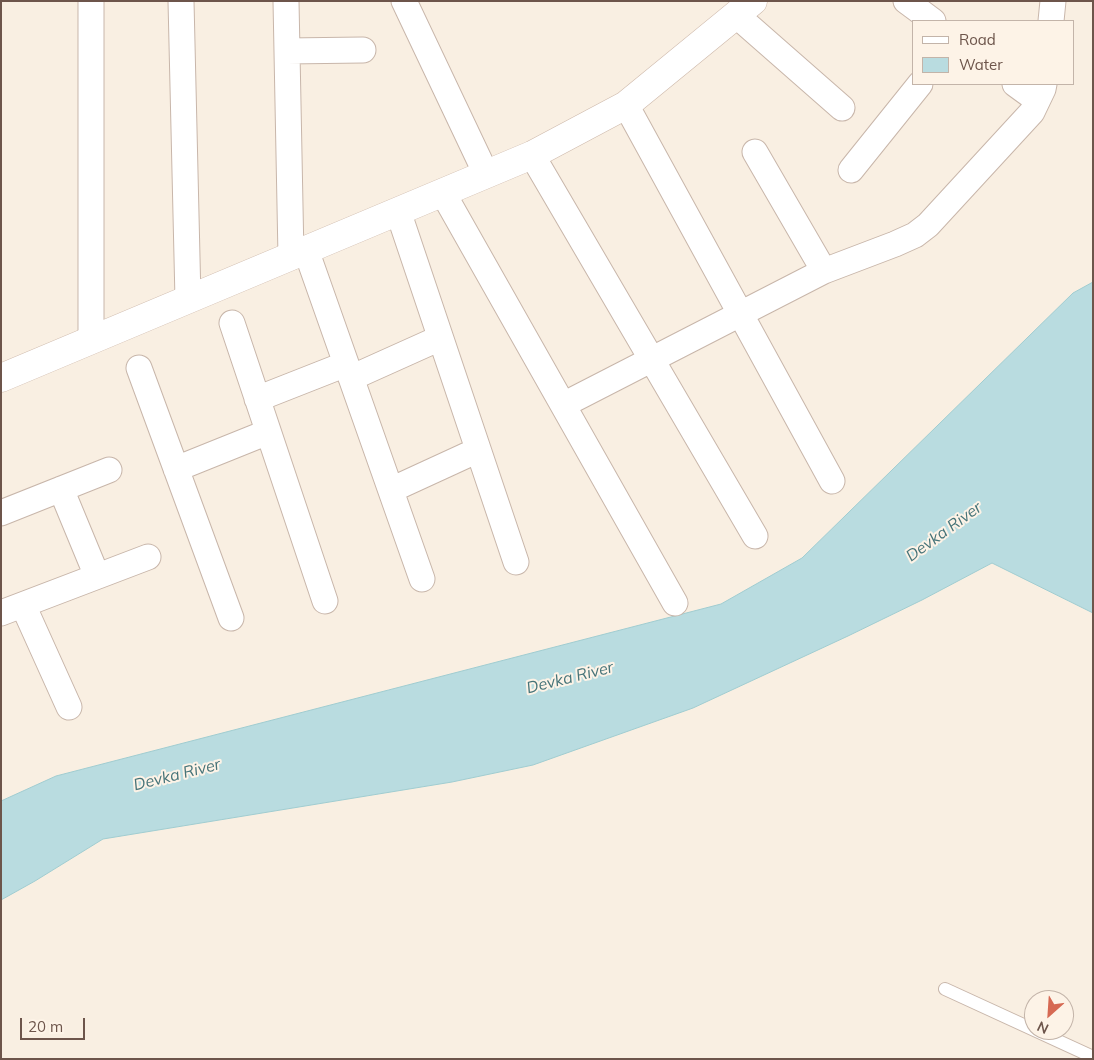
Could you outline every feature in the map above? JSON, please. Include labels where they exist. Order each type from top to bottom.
[{"type":"street","points":[[91,1],[91,340]]},
{"type":"street","points":[[181,1],[188,300]]},
{"type":"street","points":[[286,1],[298,253],[348,371],[422,579]]},
{"type":"street","points":[[404,1],[486,174]]},
{"type":"street","points":[[906,1],[932,20]]},
{"type":"street","points":[[1051,20],[1053,1]]},
{"type":"street","points":[[1,378],[532,155],[626,105],[745,8],[842,108]]},
{"type":"street","points":[[287,50],[363,50]]},
{"type":"street","points":[[850,170],[919,85]]},
{"type":"street","points":[[563,405],[824,271],[915,235],[928,224],[1032,112],[1040,92],[1018,85]]},
{"type":"street","points":[[626,105],[832,482]]},
{"type":"street","points":[[756,152],[824,271]]},
{"type":"street","points":[[532,155],[755,536]]},
{"type":"street","points":[[443,193],[675,603]]},
{"type":"street","points":[[398,211],[516,562]]},
{"type":"street","points":[[232,323],[325,601]]},
{"type":"street","points":[[257,399],[348,371],[440,338]]},
{"type":"street","points":[[139,368],[231,618]]},
{"type":"street","points":[[176,469],[268,432]]},
{"type":"street","points":[[390,490],[478,450]]},
{"type":"street","points":[[1,513],[109,470]]},
{"type":"street","points":[[61,489],[97,576]]},
{"type":"street","points":[[69,707],[12,609],[148,557]]},
{"type":"lane","points":[[945,990],[1093,1057]]},
{"type":"water","name":"Devka River","points":[[1093,282],[1093,613],[992,563],[848,636],[693,708],[533,765],[452,782],[103,839],[1,900],[1,801],[56,776],[721,604],[802,558],[1073,293]]}]
